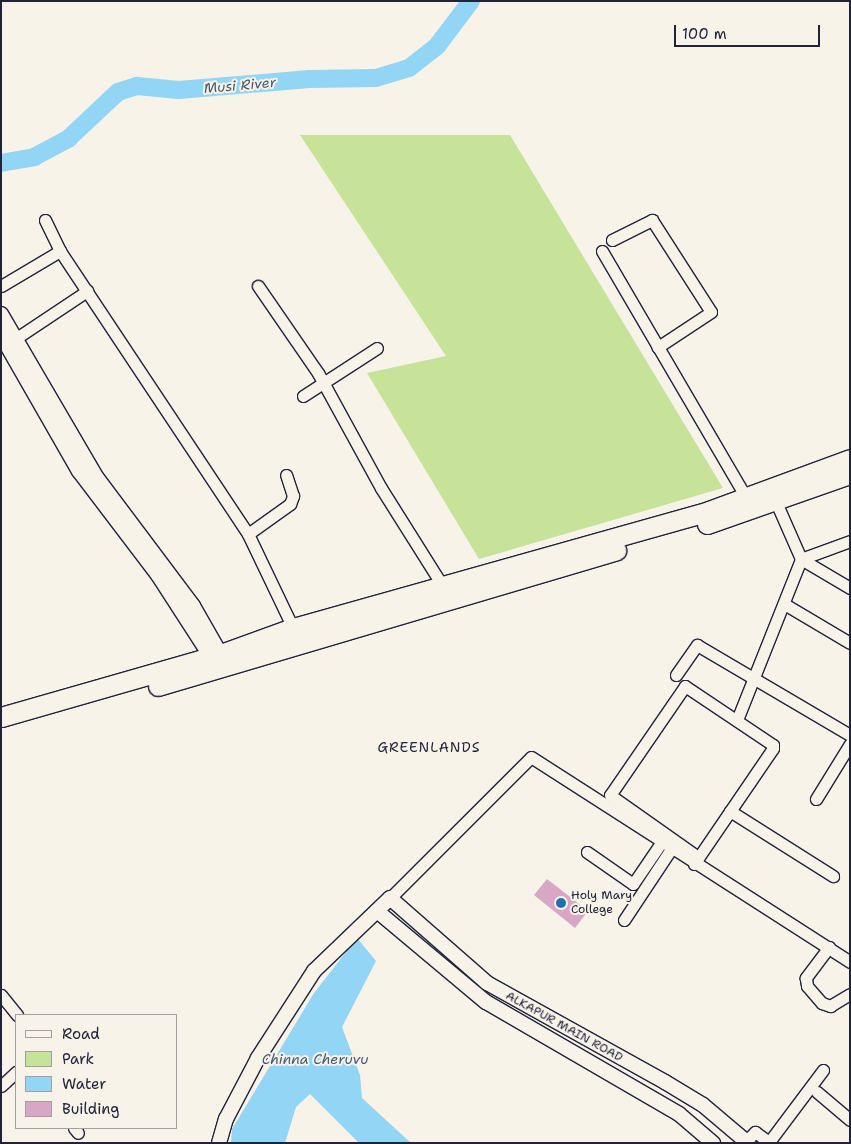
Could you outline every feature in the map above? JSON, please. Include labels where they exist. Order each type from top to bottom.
[{"type":"main road","points":[[1,730],[219,661],[294,628],[746,497],[850,459]]},
{"type":"main road","points":[[1,718],[219,661],[776,502],[850,474]]},
{"type":"street","points":[[45,220],[60,251],[248,534],[294,628]]},
{"type":"street","points":[[612,240],[652,220],[711,312],[658,347]]},
{"type":"street","points":[[1,286],[60,251]]},
{"type":"street","points":[[602,251],[746,497]]},
{"type":"street","points":[[258,286],[323,383],[381,488],[442,585]]},
{"type":"street","points":[[15,339],[87,291]]},
{"type":"street","points":[[1,314],[39,390]]},
{"type":"street","points":[[1,335],[39,390],[94,483],[183,602],[219,661]]},
{"type":"street","points":[[303,396],[376,348]]},
{"type":"street","points":[[248,534],[290,504],[293,496],[286,475]]},
{"type":"street","points":[[776,502],[801,559],[850,588]]},
{"type":"street","points":[[801,559],[850,541]]},
{"type":"street","points":[[737,720],[753,676],[786,605],[801,559]]},
{"type":"street","points":[[786,605],[850,643]]},
{"type":"street","points":[[676,676],[697,645],[753,676],[850,735]]},
{"type":"street","points":[[696,860],[773,745],[689,688],[681,688],[610,795],[696,860],[850,962]]},
{"type":"street","points":[[816,799],[850,744]]},
{"type":"street","points":[[218,1143],[226,1119],[289,1006],[331,952],[377,911],[530,757],[666,846],[696,860]]},
{"type":"street","points":[[730,811],[833,876]]},
{"type":"street","points":[[587,852],[633,884],[666,846]]},
{"type":"street","points":[[624,920],[666,846]]},
{"type":"street","name":"ALKAPUR MAIN ROAD","points":[[390,898],[487,983],[693,1099],[747,1142]]},
{"type":"street","name":"ALKAPUR MAIN ROAD","points":[[377,911],[486,1002],[682,1116],[713,1143]]},
{"type":"street","points":[[829,947],[806,978],[807,986],[822,1003],[830,1006],[850,994]]},
{"type":"street","points":[[1,996],[16,1014]]},
{"type":"street","points":[[747,1142],[755,1132],[769,1142],[823,1070]]},
{"type":"street","points":[[3,1080],[15,1073]]},
{"type":"street","points":[[817,1092],[850,1120]]},
{"type":"street","points":[[682,1116],[693,1099]]},
{"type":"green space","points":[[300,135],[510,135],[723,488],[479,559],[367,373],[446,356]]},
{"type":"water","name":"Chinna Cheruvu","points":[[357,938],[376,961],[342,1027],[360,1075],[362,1098],[411,1143],[359,1143],[310,1094],[296,1107],[285,1143],[231,1143],[232,1129],[314,993]]},
{"type":"building","name":"Holy Mary College","points":[[547,879],[588,911],[575,928],[534,895]]},
{"type":"waterway","name":"Musi River","points":[[1,163],[34,157],[69,138],[118,92],[137,86],[179,90],[310,79],[376,78],[409,68],[437,46],[471,1]]},
{"type":"place","name":"Holy Mary College","points":[[561,903]]},
{"type":"district","name":"GREENLANDS","points":[[429,747]]}]
